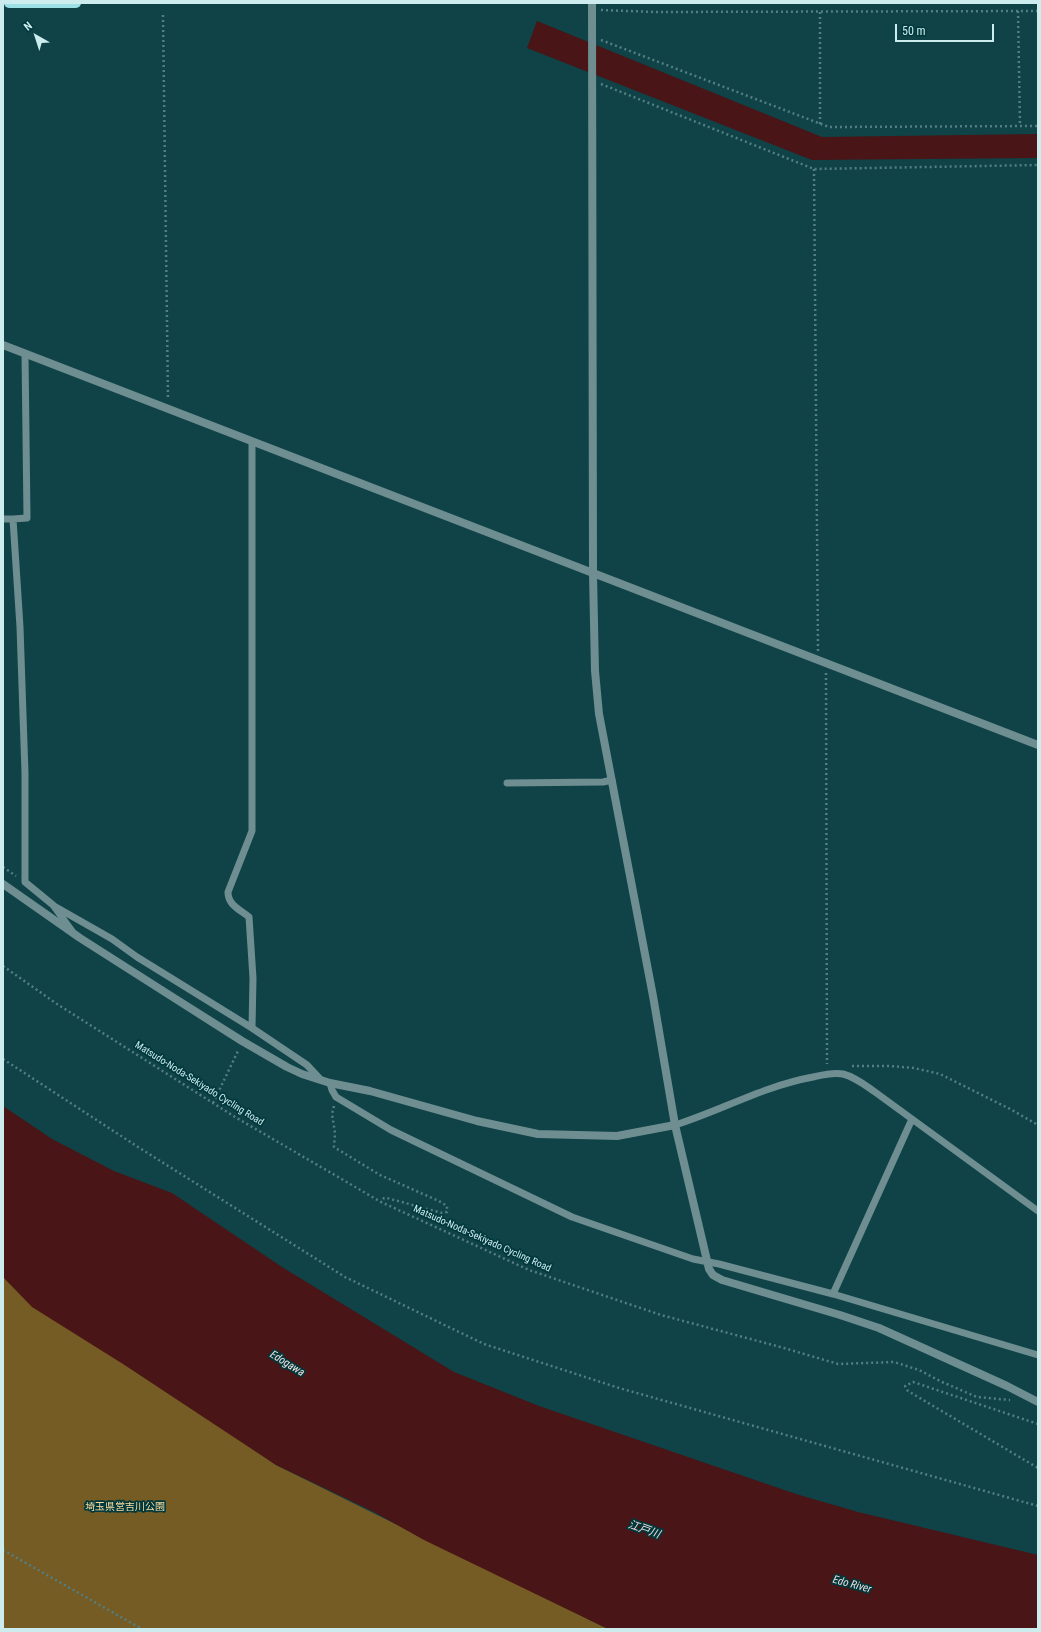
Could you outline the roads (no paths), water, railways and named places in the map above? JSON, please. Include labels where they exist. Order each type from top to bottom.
[{"type":"main road","points":[[9,3],[76,3]]},
{"type":"street","points":[[592,6],[593,574],[595,671],[599,714],[653,996],[675,1126],[709,1269],[713,1275],[722,1280],[879,1328],[1007,1386],[1038,1402]]},
{"type":"street","points":[[3,345],[1038,745]]},
{"type":"street","points":[[3,884],[73,932],[242,1041],[287,1067],[330,1083],[370,1091],[477,1121],[538,1134],[617,1136],[675,1126]]},
{"type":"lane","points":[[3,519],[27,518],[25,354]]},
{"type":"lane","points":[[252,442],[252,832],[228,892],[228,899],[232,904],[249,917],[254,978],[252,1028]]},
{"type":"lane","points":[[13,519],[20,627],[25,773],[25,882],[53,904],[112,939],[137,957],[252,1028],[307,1065],[320,1079]]},
{"type":"lane","points":[[507,783],[603,782],[612,780]]},
{"type":"lane","points":[[53,904],[73,932]]},
{"type":"lane","points":[[675,1126],[760,1091],[801,1079],[826,1074],[842,1074],[856,1079],[1038,1211]]},
{"type":"lane","points":[[330,1083],[332,1090],[338,1099],[391,1130],[572,1218],[693,1259],[708,1261],[833,1294],[1038,1355]]},
{"type":"lane","points":[[833,1294],[912,1119]]},
{"type":"water","points":[[537,21],[822,137],[1038,134],[1038,158],[812,160],[527,48]]},
{"type":"water","points":[[3,1106],[52,1139],[114,1171],[172,1193],[282,1267],[454,1372],[539,1406],[796,1494],[858,1512],[1038,1555],[1038,1629],[608,1629],[424,1540],[374,1512],[276,1465],[123,1364],[32,1307],[3,1277]]},
{"type":"water label","name":"Edogawa","points":[[287,1364]]},
{"type":"water label","name":"江戸川","points":[[644,1530]]},
{"type":"water label","name":"Edo River","points":[[852,1585]]},
{"type":"park label","name":"埼玉県営吉川公園","points":[[125,1507]]}]
